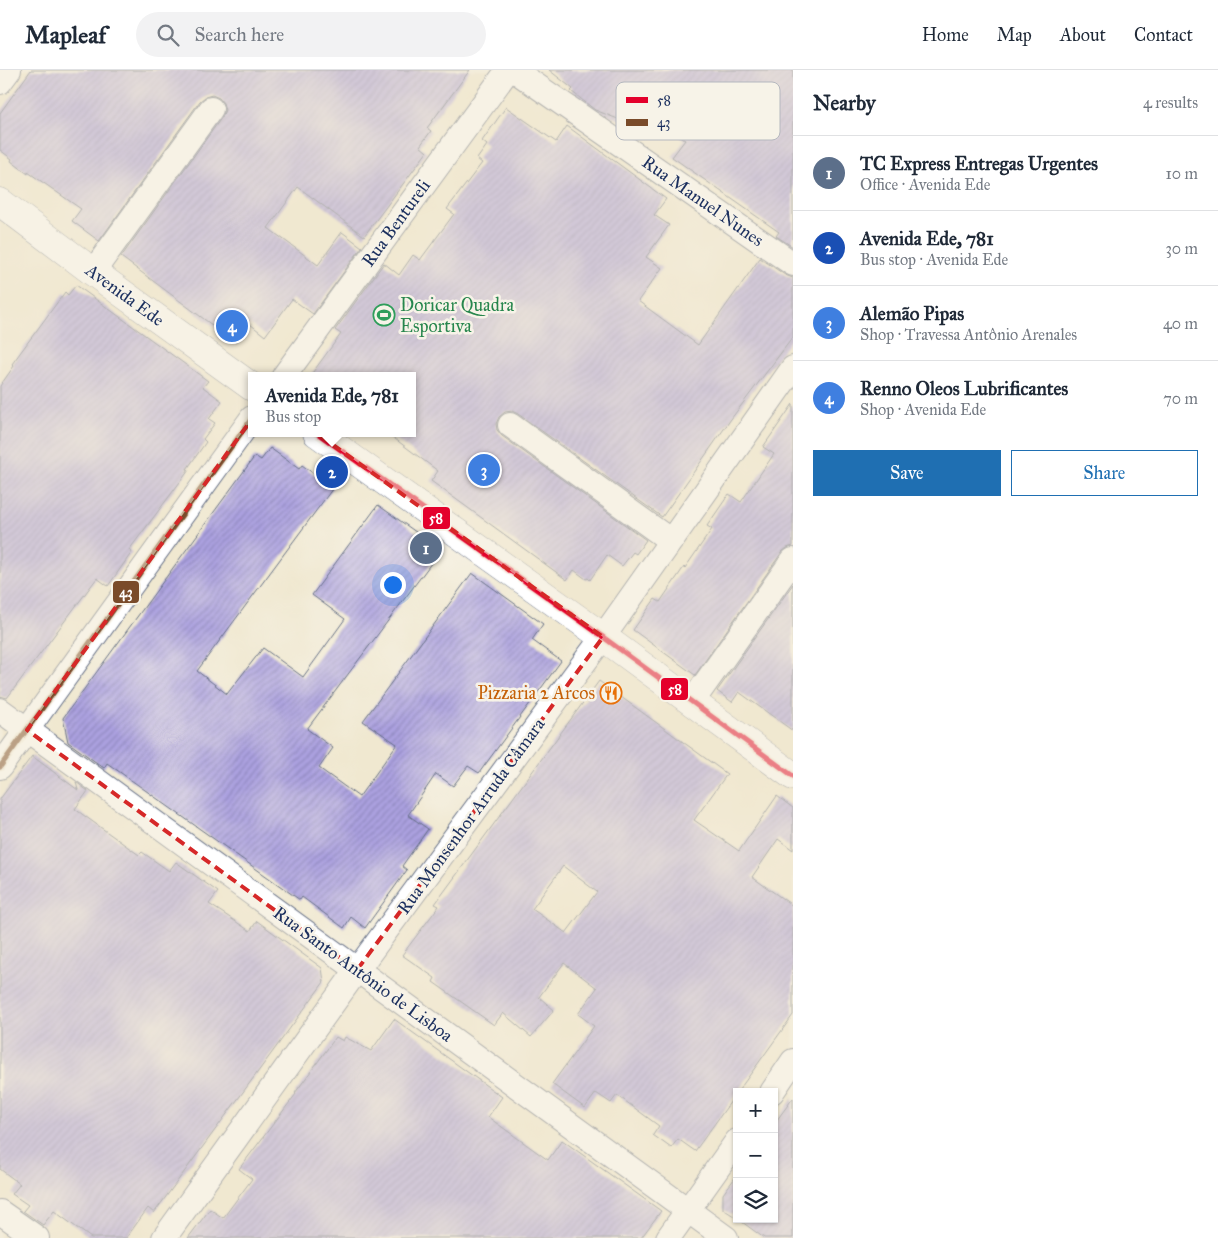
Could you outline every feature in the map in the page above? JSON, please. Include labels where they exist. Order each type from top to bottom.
[{"type":"main road","name":"Avenida Ede","points":[[0,202],[248,384]]},
{"type":"main road","points":[[323,437],[603,637],[793,776]]},
{"type":"street","points":[[0,82],[8,70]]},
{"type":"street","name":"Rua Bentureli","points":[[287,372],[508,70]]},
{"type":"street","name":"Rua Manuel Nunes","points":[[514,70],[793,264]]},
{"type":"street","points":[[93,272],[211,108]]},
{"type":"street","name":"Rua Monsenhor Arruda Câmara","points":[[164,1238],[357,970],[603,637],[793,368]]},
{"type":"street","points":[[0,766],[248,424]]},
{"type":"street","points":[[510,425],[671,541]]},
{"type":"street","points":[[692,702],[793,560]]},
{"type":"street","name":"Rua Santo Antônio de Lisboa","points":[[0,710],[726,1238]]},
{"type":"street","points":[[775,1088],[793,1062]]},
{"type":"street","points":[[668,1238],[733,1147]]},
{"type":"street","points":[[0,1212],[37,1238]]},
{"type":"highlighted area","points":[[267,398],[603,637],[357,970],[27,730]]},
{"type":"building","points":[[31,70],[470,70],[427,128],[431,131],[420,146],[427,152],[364,236],[298,187],[268,228],[318,265],[342,232],[362,247],[313,314],[292,299],[265,336],[250,324],[236,343],[121,257],[222,117],[225,110],[223,103],[219,98],[212,95],[200,101],[99,241],[72,221],[81,209],[28,172],[28,174],[0,150],[0,113]]},
{"type":"building","points":[[549,70],[793,70],[793,247],[776,236],[779,232],[672,157],[685,140],[780,140],[780,82],[616,82],[616,118],[595,110],[571,91],[573,89]]},
{"type":"building","points":[[506,107],[556,142],[567,126],[666,199],[654,215],[669,225],[646,257],[662,268],[638,301],[698,345],[760,258],[785,275],[793,278],[793,337],[731,419],[662,517],[518,414],[512,411],[505,412],[499,417],[496,424],[497,430],[502,436],[646,540],[636,554],[633,552],[622,566],[607,555],[590,580],[574,570],[567,580],[431,481],[438,471],[392,437],[416,437],[416,372],[313,372],[341,334],[335,330],[384,263],[399,275],[413,255],[420,260],[454,214],[447,209],[482,163],[477,159],[487,145],[482,141]]},
{"type":"building","points":[[76,285],[208,381],[203,387],[222,401],[209,419],[215,423],[203,439],[206,442],[187,469],[189,470],[129,550],[132,552],[108,586],[97,578],[7,698],[0,696],[0,386],[14,366],[12,364],[65,292],[68,295]]},
{"type":"building","points":[[793,404],[793,546],[782,552],[695,675],[633,630],[655,599],[660,602],[685,568],[712,529],[707,526],[729,494],[741,502],[774,454],[763,447]]},
{"type":"building","points":[[270,448],[299,469],[302,465],[333,488],[197,671],[227,694],[263,648],[303,677],[345,619],[312,595],[378,505],[441,550],[307,729],[333,748],[319,768],[359,797],[397,744],[363,721],[472,573],[543,624],[532,640],[561,661],[479,773],[468,766],[453,786],[436,774],[408,815],[428,829],[402,866],[407,870],[365,928],[351,917],[344,928],[302,897],[300,900],[107,763],[104,768],[68,742],[63,718],[255,456],[261,460]]},
{"type":"building","points":[[793,584],[793,731],[739,692],[732,702],[717,691]]},
{"type":"building","points":[[599,681],[727,774],[694,820],[739,851],[777,796],[793,808],[793,850],[778,839],[752,877],[793,906],[793,1015],[740,1088],[733,1088],[733,1098],[695,1151],[678,1139],[671,1148],[653,1135],[659,1126],[617,1095],[611,1103],[596,1093],[585,1108],[552,1084],[594,1026],[578,1014],[597,988],[564,963],[539,997],[554,1010],[531,1037],[503,1013],[494,1025],[433,982],[435,978],[402,955],[439,906],[435,904]],"holes":[[[563,866],[597,892],[566,933],[532,909]]]},
{"type":"building","points":[[32,756],[78,790],[76,782],[88,791],[75,809],[139,855],[142,852],[169,871],[176,862],[218,892],[209,904],[250,931],[257,921],[322,968],[324,982],[154,1213],[148,1208],[126,1238],[91,1238],[54,1211],[43,1225],[23,1211],[28,1205],[12,1194],[20,1184],[0,1169],[0,799]]},
{"type":"building","points":[[394,1019],[502,1097],[488,1117],[548,1160],[562,1140],[661,1211],[641,1238],[188,1238],[210,1209],[223,1218],[252,1179],[239,1169],[296,1094],[336,1037],[343,1041],[345,1037],[371,1051]]},
{"type":"building","points":[[793,1098],[793,1238],[764,1238],[743,1223],[778,1223],[778,1119]]},
{"type":"building","points":[[733,1180],[733,1215],[723,1209],[723,1194]]},
{"type":"transit line","name":"43","points":[[0,767],[248,424]]},
{"type":"transit line","name":"58","points":[[323,437],[603,637],[793,776]]},
{"type":"place","name":"Doricar Quadra Esportiva","points":[[384,315]]},
{"type":"place","name":"Renno Oleos Lubrificantes","points":[[232,326]]},
{"type":"place","name":"Alemão Pipas","points":[[484,470]]},
{"type":"place","name":"Avenida Ede, 781","points":[[332,472]]},
{"type":"place","name":"TC Express Entregas Urgentes","points":[[426,548]]},
{"type":"place","name":"Pizzaria 2 Arcos","points":[[611,693]]}]
